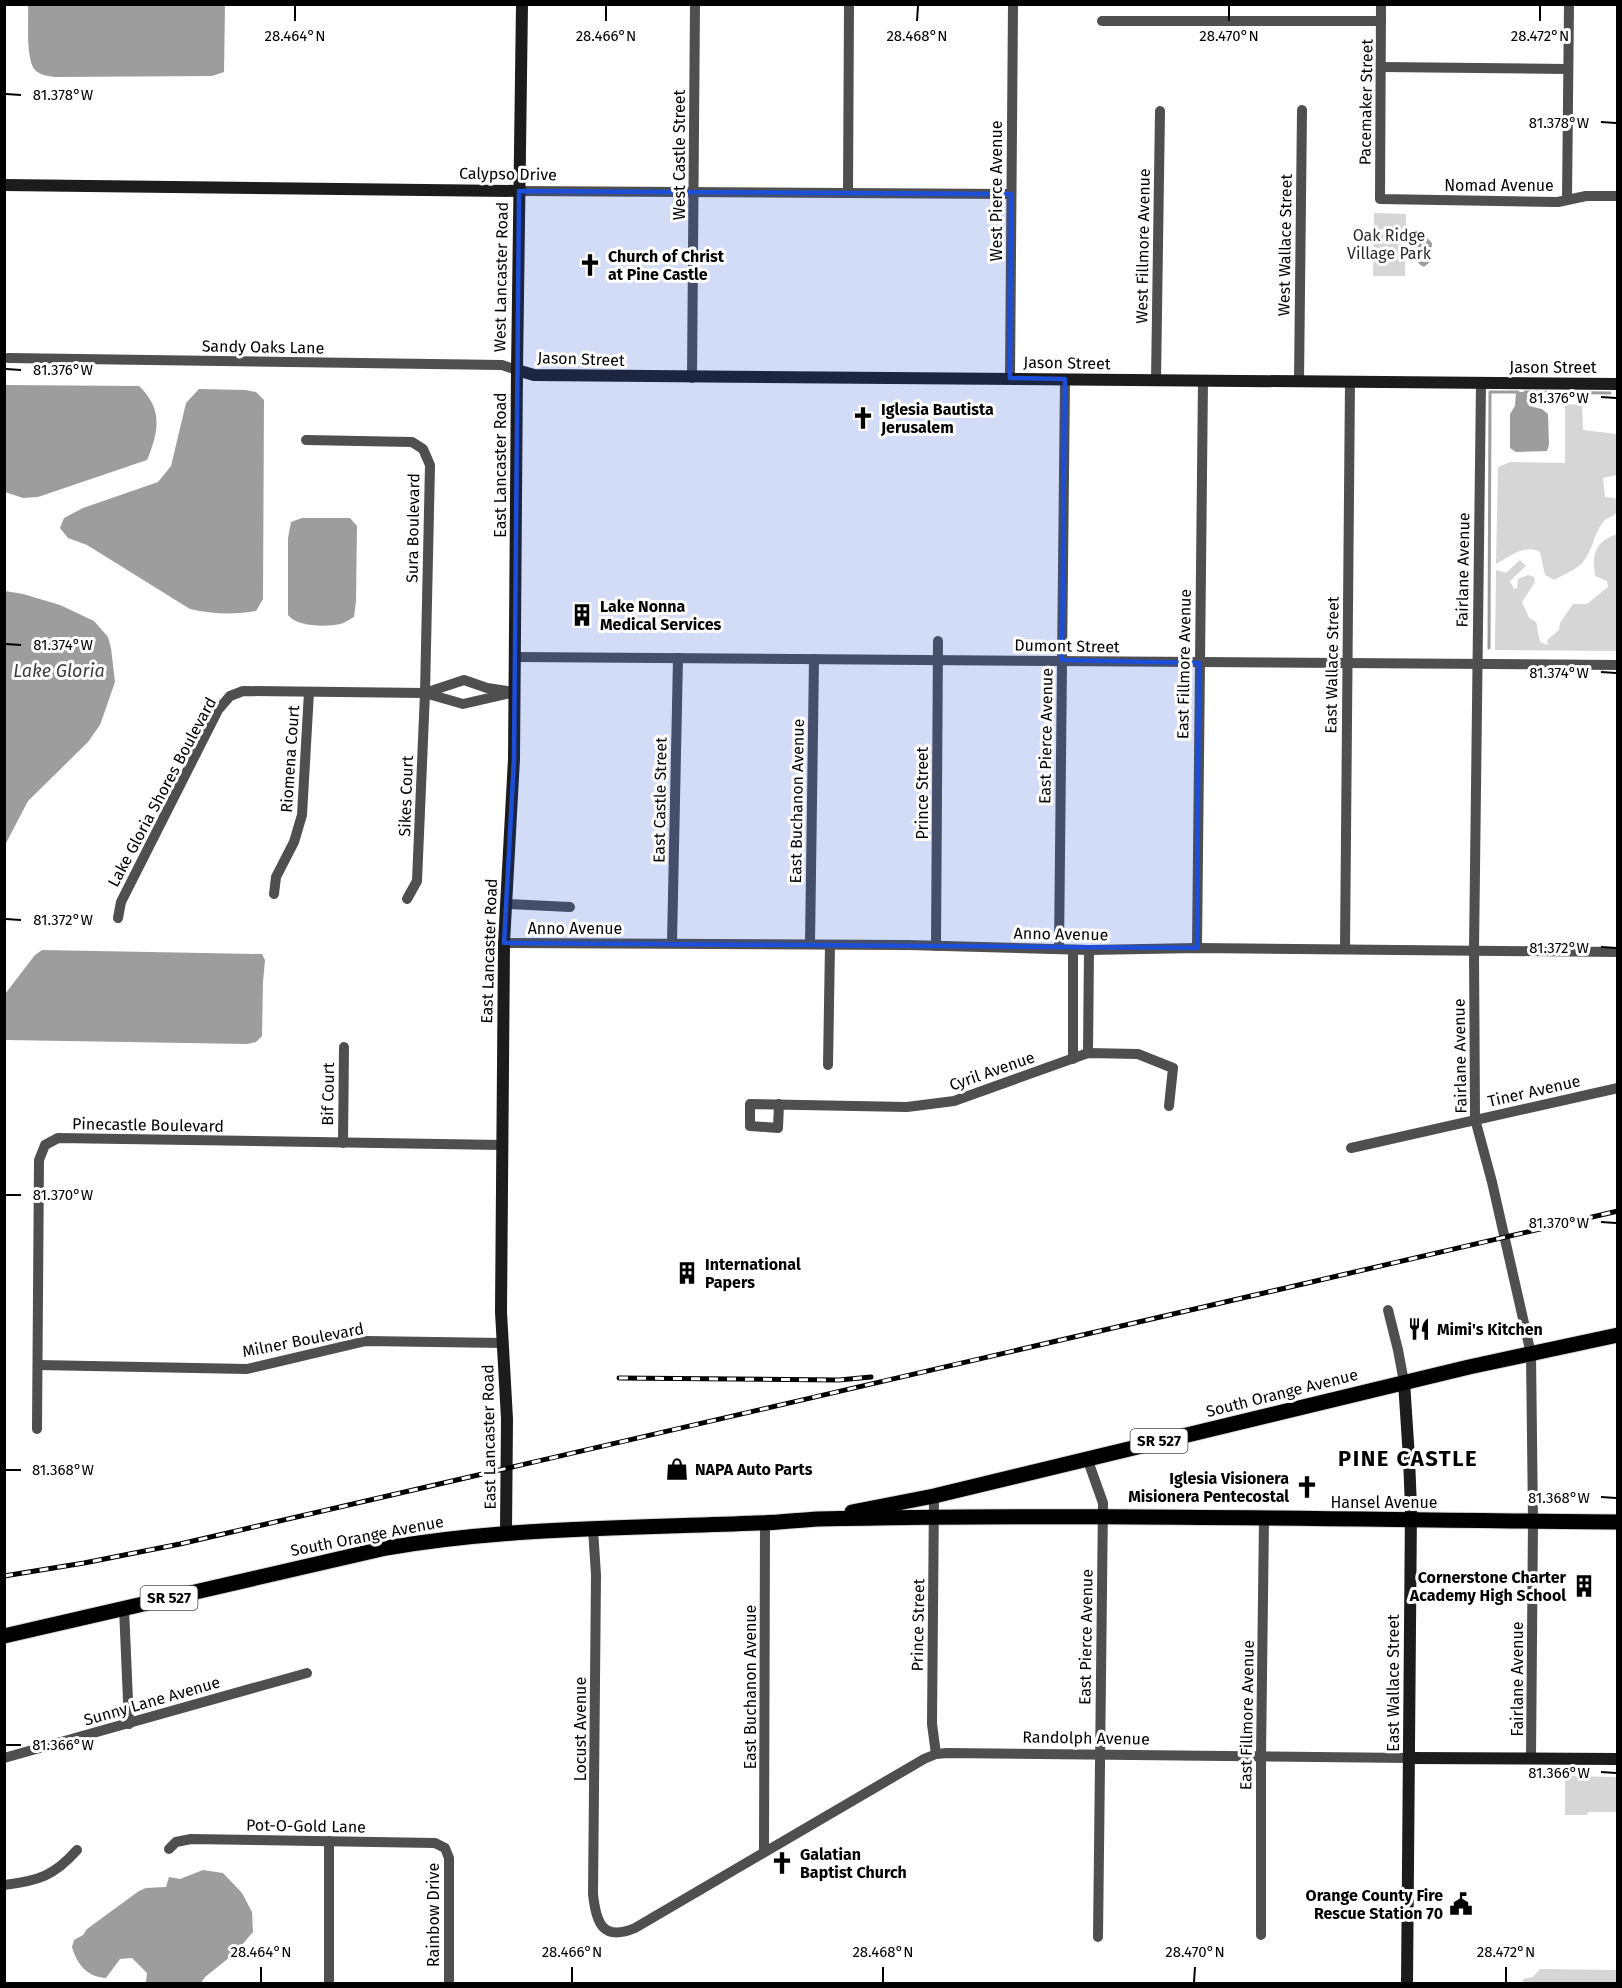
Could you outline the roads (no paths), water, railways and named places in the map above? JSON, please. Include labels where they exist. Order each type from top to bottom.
[{"type":"main road","name":"South Orange Avenue","points":[[815,1519],[934,1496],[1404,1382],[1617,1335]]},
{"type":"main road","name":"South Orange Avenue","points":[[4,1636],[386,1548],[443,1539],[506,1532],[765,1523],[815,1519],[934,1518]]},
{"type":"main road","name":"Hansel Avenue","points":[[934,1518],[1617,1522]]},
{"type":"street","name":"West Lancaster Road","points":[[517,370],[522,4]]},
{"type":"street","name":"West Castle Street","points":[[692,378],[695,4]]},
{"type":"street","points":[[848,193],[849,4]]},
{"type":"street","name":"West Pierce Avenue","points":[[1010,378],[1012,4]]},
{"type":"street","name":"Pacemaker Street","points":[[1380,199],[1382,4]]},
{"type":"street","points":[[1567,199],[1569,4]]},
{"type":"street","points":[[1102,21],[1381,21]]},
{"type":"street","points":[[1381,67],[1568,69]]},
{"type":"street","name":"West Wallace Street","points":[[1299,381],[1302,110]]},
{"type":"street","name":"West Fillmore Avenue","points":[[1156,380],[1160,111]]},
{"type":"street","name":"Calypso Drive","points":[[4,185],[1011,194]]},
{"type":"street","name":"Nomad Avenue","points":[[1380,199],[1558,202],[1586,196],[1617,196]]},
{"type":"street","name":"Sandy Oaks Lane","points":[[8,358],[502,365],[517,370]]},
{"type":"street","name":"Jason Street","points":[[517,370],[534,375],[692,378],[1010,378],[1617,384]]},
{"type":"street","name":"East Lancaster Road","points":[[506,1532],[507,1419],[501,1312],[502,1145],[504,943],[513,791],[516,657],[517,370]]},
{"type":"street","name":"East Pierce Avenue","points":[[1059,949],[1065,379]]},
{"type":"street","name":"East Fillmore Avenue","points":[[1197,948],[1203,380]]},
{"type":"street","name":"East Wallace Street","points":[[1345,950],[1350,381]]},
{"type":"street","name":"Fairlane Avenue","points":[[1481,383],[1474,950],[1475,1119],[1495,1193],[1531,1354],[1533,1521],[1531,1758]]},
{"type":"street","name":"Sura Boulevard","points":[[306,440],[412,442],[423,449],[427,456],[430,465],[425,693]]},
{"type":"street","name":"Prince Street","points":[[936,946],[938,642]]},
{"type":"street","name":"Dumont Street","points":[[516,657],[1617,664]]},
{"type":"street","name":"East Castle Street","points":[[672,943],[678,658]]},
{"type":"street","name":"East Buchanon Avenue","points":[[810,944],[814,659]]},
{"type":"street","name":"Lake Gloria Shores Boulevard","points":[[425,693],[452,682],[468,680],[487,687],[515,692]]},
{"type":"street","points":[[452,682],[452,702]]},
{"type":"street","name":"Lake Gloria Shores Boulevard","points":[[118,918],[121,902],[224,702],[230,696],[243,691],[425,693],[452,702],[467,704],[515,692]]},
{"type":"street","name":"Riomena Court","points":[[274,894],[276,877],[294,842],[302,815],[309,692]]},
{"type":"street","name":"Sikes Court","points":[[407,899],[417,881],[425,693]]},
{"type":"street","points":[[506,904],[570,908]]},
{"type":"street","name":"Anno Avenue","points":[[504,943],[810,944],[1073,950],[1197,948],[1617,952]]},
{"type":"street","points":[[828,1065],[830,945]]},
{"type":"street","points":[[1072,1059],[1073,950]]},
{"type":"street","points":[[1088,1053],[1089,950]]},
{"type":"street","points":[[1073,971],[1089,968]]},
{"type":"street","name":"Bif Court","points":[[342,1143],[344,1047]]},
{"type":"street","name":"Cyril Avenue","points":[[779,1104],[907,1107],[954,1101],[1088,1053],[1137,1054],[1173,1068],[1169,1106]]},
{"type":"street","name":"Tiner Avenue","points":[[1351,1148],[1617,1088]]},
{"type":"street","name":"Pinecastle Boulevard","points":[[37,1429],[39,1160],[45,1145],[58,1138],[502,1145]]},
{"type":"street","points":[[1388,1311],[1404,1382]]},
{"type":"street","name":"Milner Boulevard","points":[[38,1365],[247,1369],[366,1341],[503,1343]]},
{"type":"street","name":"East Wallace Street","points":[[1404,1382],[1410,1458],[1411,1520],[1407,1983]]},
{"type":"street","name":"East Pierce Avenue","points":[[1087,1458],[1103,1503],[1098,1937]]},
{"type":"street","name":"Prince Street","points":[[934,1496],[932,1724],[936,1754]]},
{"type":"street","name":"East Fillmore Avenue","points":[[1261,1935],[1264,1519]]},
{"type":"street","name":"East Buchanon Avenue","points":[[764,1851],[765,1523]]},
{"type":"street","name":"Locust Avenue","points":[[593,1529],[596,1575],[593,1894],[597,1920],[603,1926]]},
{"type":"street","points":[[124,1608],[129,1724]]},
{"type":"street","name":"Sunny Lane Avenue","points":[[4,1758],[307,1673]]},
{"type":"street","name":"Randolph Avenue","points":[[603,1926],[616,1933],[635,1928],[764,1851],[936,1754],[1617,1759]]},
{"type":"street","name":"Pot-O-Gold Lane","points":[[169,1849],[176,1842],[191,1839],[435,1842],[445,1848]]},
{"type":"street","points":[[329,1841],[329,1983]]},
{"type":"street","name":"Rainbow Drive","points":[[445,1848],[449,1858],[449,1983]]},
{"type":"street","points":[[4,1885],[30,1882],[47,1876],[64,1865],[77,1850]]},
{"type":"water","points":[[28,5],[225,5],[224,72],[212,76],[54,77],[42,74],[36,71],[30,59]]},
{"type":"water","points":[[1417,237],[1426,237],[1432,243],[1431,261],[1424,267],[1419,264],[1413,249],[1413,240]]},
{"type":"water","points":[[5,385],[139,386],[152,403],[156,421],[154,439],[147,460],[38,497],[23,498],[5,492]]},
{"type":"water","points":[[199,389],[245,390],[256,392],[264,400],[263,599],[256,611],[223,613],[190,609],[87,545],[68,538],[60,528],[64,518],[83,508],[158,482],[171,466],[186,403]]},
{"type":"water","points":[[1516,392],[1527,392],[1529,406],[1542,409],[1548,414],[1549,445],[1547,451],[1516,452],[1510,448],[1510,414],[1515,406]]},
{"type":"water","points":[[302,518],[350,518],[357,526],[354,617],[342,623],[327,626],[305,624],[288,615],[288,538],[291,522]]},
{"type":"water","name":"Lake Gloria","points":[[5,591],[60,605],[94,621],[108,637],[115,682],[100,725],[88,742],[28,801],[5,845]]},
{"type":"water","points":[[42,950],[262,954],[265,960],[262,1036],[256,1042],[247,1044],[5,1040],[5,994],[35,955]]},
{"type":"water","points":[[203,1870],[223,1873],[242,1893],[252,1912],[253,1932],[235,1953],[205,1977],[201,1983],[146,1983],[147,1973],[132,1958],[120,1959],[106,1978],[93,1975],[80,1964],[72,1947],[74,1940],[83,1935],[87,1929],[139,1891],[146,1888],[166,1887],[169,1877],[180,1879]]},
{"type":"waterway","points":[[1489,648],[1490,392],[1518,392]]},
{"type":"waterway","points":[[1525,392],[1610,393]]},
{"type":"railway","points":[[4,1576],[180,1544],[1618,1211]]},
{"type":"railway","points":[[619,1378],[839,1380],[871,1377]]},
{"type":"place","name":"Church of Christ at Pine Castle","points":[[590,265]]},
{"type":"place","name":"Iglesia Bautista Jerusalem","points":[[863,418]]},
{"type":"place","name":"Lake Nonna Medical Services","points":[[582,615]]},
{"type":"place","name":"International Papers","points":[[687,1273]]},
{"type":"place","name":"Mimi's Kitchen","points":[[1419,1329]]},
{"type":"place","name":"NAPA Auto Parts","points":[[677,1469]]},
{"type":"place","name":"Iglesia Visionera Misionera Pentecostal","points":[[1307,1487]]},
{"type":"place","name":"Cornerstone Charter Academy High School","points":[[1584,1586]]},
{"type":"place","name":"Galatian Baptist Church","points":[[782,1863]]},
{"type":"place","name":"Orange County Fire Rescue Station 70","points":[[1461,1904]]},
{"type":"district","name":"PINE CASTLE","points":[[1408,1458]]},
{"type":"park label","name":"Oak Ridge Village Park","points":[[1389,244]]}]
